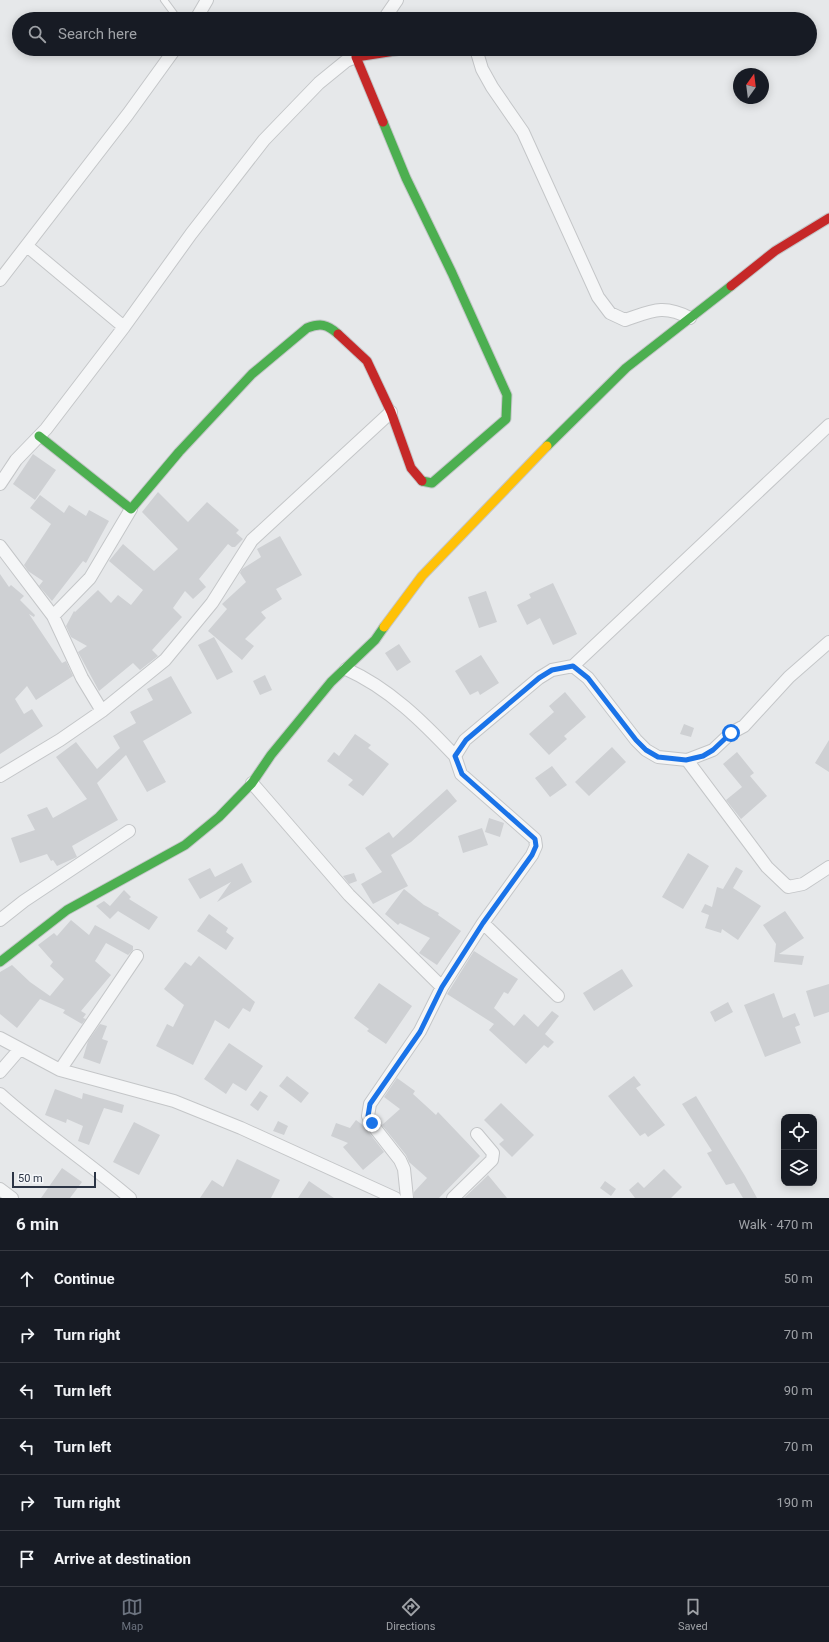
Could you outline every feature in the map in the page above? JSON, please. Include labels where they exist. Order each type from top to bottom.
[{"type":"street","points":[[200,12],[207,0]]},
{"type":"street","points":[[389,12],[397,0]]},
{"type":"street","points":[[0,280],[128,114],[170,56]]},
{"type":"street","points":[[0,484],[16,460],[40,436],[124,327],[191,234],[264,140],[319,83],[354,56]]},
{"type":"street","points":[[53,616],[90,578],[131,509],[179,452],[252,374],[307,328],[318,324],[330,327],[367,361],[391,412],[411,468],[423,482],[432,483],[506,419],[506,396],[452,273],[406,178],[360,56]]},
{"type":"street","points":[[478,56],[482,69],[523,132],[598,297],[610,313],[625,320],[660,309],[679,312],[690,318]]},
{"type":"street","points":[[0,962],[67,910],[185,845],[228,809],[252,783],[271,755],[331,682],[375,640],[422,576],[522,470],[626,368],[775,251],[829,218]]},
{"type":"street","points":[[27,246],[124,327]]},
{"type":"street","points":[[0,776],[60,740],[102,711],[165,660],[212,603],[252,540],[391,412]]},
{"type":"street","points":[[455,756],[466,740],[539,678],[552,670],[573,666],[829,425]]},
{"type":"street","points":[[40,436],[131,509]]},
{"type":"street","points":[[0,546],[53,616],[82,678],[102,711]]},
{"type":"street","points":[[573,666],[588,678],[617,717],[646,750],[658,757],[686,760],[713,750],[731,733],[744,726],[789,677],[829,642]]},
{"type":"street","points":[[346,669],[368,679],[391,695],[455,756],[462,774],[535,839],[536,846],[532,855],[483,923],[442,987],[420,1032],[370,1104],[368,1116],[400,1160],[404,1169],[407,1198]]},
{"type":"street","points":[[686,760],[767,867],[788,887],[803,884],[829,867]]},
{"type":"street","points":[[252,783],[349,895],[442,987]]},
{"type":"street","points":[[0,920],[24,901],[129,830]]},
{"type":"street","points":[[483,923],[558,996]]},
{"type":"street","points":[[60,1070],[137,956]]},
{"type":"street","points":[[0,1038],[19,1050],[60,1070],[174,1101],[241,1128],[395,1198]]},
{"type":"street","points":[[0,1072],[19,1050]]},
{"type":"street","points":[[0,1094],[23,1115],[81,1157],[130,1198]]},
{"type":"street","points":[[453,1198],[492,1160],[493,1153],[477,1134]]},
{"type":"street","points":[[0,1189],[12,1198]]},
{"type":"lane","points":[[164,0],[173,12]]},
{"type":"building","points":[[33,454],[56,470],[35,500],[13,484]]},
{"type":"building","points":[[158,492],[188,522],[207,502],[239,530],[236,533],[243,539],[235,547],[228,544],[199,579],[206,587],[193,599],[185,591],[173,608],[182,617],[152,650],[158,656],[140,670],[133,663],[99,691],[78,652],[87,646],[71,637],[66,626],[74,611],[75,612],[98,590],[111,603],[118,595],[131,605],[143,590],[109,561],[123,544],[154,571],[178,549],[142,512]]},
{"type":"building","points":[[40,495],[64,513],[69,505],[86,516],[89,510],[109,521],[86,563],[83,561],[52,601],[39,586],[43,581],[28,571],[24,565],[51,524],[30,508]]},
{"type":"building","points":[[280,536],[302,575],[276,589],[282,599],[261,612],[266,618],[245,639],[254,646],[242,660],[208,631],[227,609],[222,604],[246,582],[240,573],[242,569],[261,557],[257,549]]},
{"type":"building","points":[[0,574],[9,587],[11,585],[24,596],[20,600],[35,615],[34,617],[29,614],[62,663],[66,661],[73,676],[36,700],[27,686],[15,699],[24,714],[32,709],[43,726],[0,754]]},
{"type":"building","points":[[553,583],[577,634],[553,645],[540,618],[527,625],[517,605],[531,598],[529,594]]},
{"type":"building","points":[[486,591],[497,622],[479,628],[468,597]]},
{"type":"building","points":[[214,637],[233,672],[217,680],[198,645]]},
{"type":"building","points":[[399,644],[411,662],[397,671],[385,653]]},
{"type":"building","points":[[481,655],[499,683],[480,695],[478,691],[470,695],[455,671]]},
{"type":"building","points":[[265,675],[272,690],[260,695],[253,681]]},
{"type":"building","points":[[171,676],[192,713],[143,741],[166,782],[147,792],[126,755],[97,783],[118,820],[72,846],[77,857],[57,866],[53,860],[51,861],[47,854],[20,863],[11,838],[35,830],[27,815],[47,807],[53,818],[87,799],[56,757],[76,742],[97,769],[120,748],[113,736],[136,723],[130,712],[153,700],[147,689]]},
{"type":"building","points":[[565,692],[586,717],[564,736],[567,739],[549,755],[529,734],[554,712],[549,706]]},
{"type":"building","points":[[684,724],[694,728],[691,737],[680,734]]},
{"type":"building","points":[[355,734],[371,745],[368,748],[389,764],[363,796],[348,785],[353,780],[327,761],[334,752],[339,756]]},
{"type":"building","points":[[829,740],[829,772],[815,763]]},
{"type":"building","points":[[612,747],[626,762],[589,796],[575,782]]},
{"type":"building","points":[[737,752],[754,773],[750,776],[767,796],[741,819],[726,800],[742,787],[723,764]]},
{"type":"building","points":[[552,766],[567,785],[550,797],[535,778]]},
{"type":"building","points":[[447,789],[457,801],[411,842],[391,855],[408,886],[373,904],[361,884],[382,872],[365,848],[389,832],[393,838]]},
{"type":"building","points":[[489,818],[504,823],[500,837],[485,832]]},
{"type":"building","points":[[482,828],[488,845],[463,853],[458,836]]},
{"type":"building","points":[[688,853],[709,866],[683,909],[662,897]]},
{"type":"building","points":[[242,863],[252,882],[217,902],[231,882],[200,899],[188,879],[210,868],[215,877]]},
{"type":"building","points":[[736,867],[743,871],[733,888],[761,906],[738,940],[722,929],[721,933],[705,928],[709,915],[701,912],[705,904],[712,907],[717,887],[723,889]]},
{"type":"building","points":[[354,873],[357,881],[349,884],[343,876]]},
{"type":"building","points":[[404,889],[424,905],[439,913],[438,915],[461,931],[437,965],[419,953],[430,938],[400,923],[398,925],[385,914]]},
{"type":"building","points":[[124,890],[131,897],[129,899],[158,917],[149,930],[118,911],[110,919],[96,906],[104,901],[110,906]]},
{"type":"building","points":[[785,911],[804,938],[779,954],[804,956],[802,965],[774,962],[776,944],[763,925]]},
{"type":"building","points":[[209,914],[228,928],[226,932],[234,938],[226,950],[197,931]]},
{"type":"building","points":[[71,920],[89,935],[95,925],[133,946],[133,950],[128,955],[106,943],[95,961],[111,975],[81,1011],[86,1014],[83,1018],[86,1019],[82,1024],[63,1013],[65,1010],[40,999],[17,1028],[0,1014],[0,972],[12,965],[30,982],[50,996],[64,979],[50,966],[53,962],[38,945],[54,933],[57,936]]},
{"type":"building","points":[[474,951],[518,979],[508,994],[504,992],[494,1008],[514,1026],[524,1014],[538,1027],[552,1011],[559,1016],[545,1034],[554,1042],[548,1048],[544,1045],[526,1064],[489,1030],[494,1024],[447,994]]},
{"type":"building","points":[[199,956],[255,1002],[250,1012],[243,1008],[229,1029],[215,1020],[193,1065],[156,1046],[167,1024],[173,1027],[184,1005],[164,989],[185,962],[191,966]]},
{"type":"building","points":[[622,969],[633,986],[594,1011],[583,993]]},
{"type":"building","points":[[379,983],[412,1006],[386,1044],[367,1031],[369,1029],[354,1018]]},
{"type":"building","points":[[829,984],[829,1012],[814,1017],[806,991]]},
{"type":"building","points":[[774,993],[783,1018],[795,1013],[800,1025],[795,1027],[801,1043],[765,1057],[744,1005]]},
{"type":"building","points":[[728,1002],[733,1012],[715,1022],[710,1012]]},
{"type":"building","points":[[100,1024],[107,1026],[102,1039],[108,1041],[100,1064],[83,1058],[88,1041]]},
{"type":"building","points":[[229,1043],[263,1066],[246,1091],[233,1083],[226,1094],[204,1079]]},
{"type":"building","points":[[287,1076],[309,1093],[301,1103],[279,1086]]},
{"type":"building","points":[[634,1076],[641,1085],[636,1088],[665,1125],[648,1137],[645,1133],[640,1136],[608,1096]]},
{"type":"building","points":[[397,1078],[415,1091],[413,1094],[436,1115],[438,1112],[480,1156],[439,1198],[414,1198],[414,1192],[427,1178],[409,1162],[406,1155],[382,1125],[400,1109],[384,1097]]},
{"type":"building","points":[[55,1089],[82,1099],[83,1093],[124,1105],[122,1113],[104,1108],[89,1145],[78,1141],[83,1126],[67,1119],[66,1123],[45,1115]]},
{"type":"building","points":[[260,1091],[268,1096],[258,1111],[250,1105]]},
{"type":"building","points":[[696,1096],[757,1198],[743,1198],[734,1183],[726,1185],[707,1153],[712,1151],[682,1104]]},
{"type":"building","points":[[501,1103],[534,1135],[512,1157],[499,1144],[504,1140],[484,1120]]},
{"type":"building","points":[[356,1120],[364,1126],[384,1152],[363,1170],[343,1147],[348,1143],[331,1136],[336,1123],[350,1128]]},
{"type":"building","points":[[278,1121],[288,1126],[284,1135],[273,1131]]},
{"type":"building","points":[[134,1122],[160,1135],[139,1175],[113,1162]]},
{"type":"building","points":[[237,1159],[280,1180],[271,1198],[200,1198],[212,1180],[223,1187]]},
{"type":"building","points":[[62,1168],[82,1182],[70,1198],[41,1198]]},
{"type":"building","points":[[664,1169],[682,1187],[671,1198],[635,1198],[629,1190],[638,1182],[644,1188]]},
{"type":"building","points":[[488,1175],[507,1198],[464,1198],[481,1182]]},
{"type":"building","points":[[309,1181],[334,1198],[298,1198]]},
{"type":"building","points":[[605,1181],[616,1189],[611,1196],[600,1188]]},
{"type":"traffic: fast","points":[[383,122],[406,178],[452,273],[507,395],[506,419],[432,483],[422,481]]},
{"type":"traffic: fast","points":[[547,446],[626,368],[731,286]]},
{"type":"traffic: fast","points":[[39,436],[131,509],[179,452],[252,374],[307,328],[316,325],[323,325],[327,326],[338,334]]},
{"type":"traffic: fast","points":[[0,962],[67,910],[185,845],[219,817],[252,783],[271,755],[331,682],[375,640],[384,627]]},
{"type":"traffic: slow","points":[[384,627],[422,576],[547,446]]},
{"type":"traffic: jam","points":[[362,56],[356,57],[383,122]]},
{"type":"traffic: jam","points":[[731,286],[775,251],[829,218]]},
{"type":"traffic: jam","points":[[338,334],[367,361],[391,412],[411,468],[422,481]]},
{"type":"route","points":[[372,1123],[368,1116],[370,1104],[420,1032],[442,987],[483,923],[532,855],[536,846],[535,839],[462,774],[455,756],[466,740],[518,694],[539,678],[552,670],[573,666],[588,678],[603,700],[636,740],[646,750],[658,757],[686,760],[703,756],[713,750],[731,733]]}]
